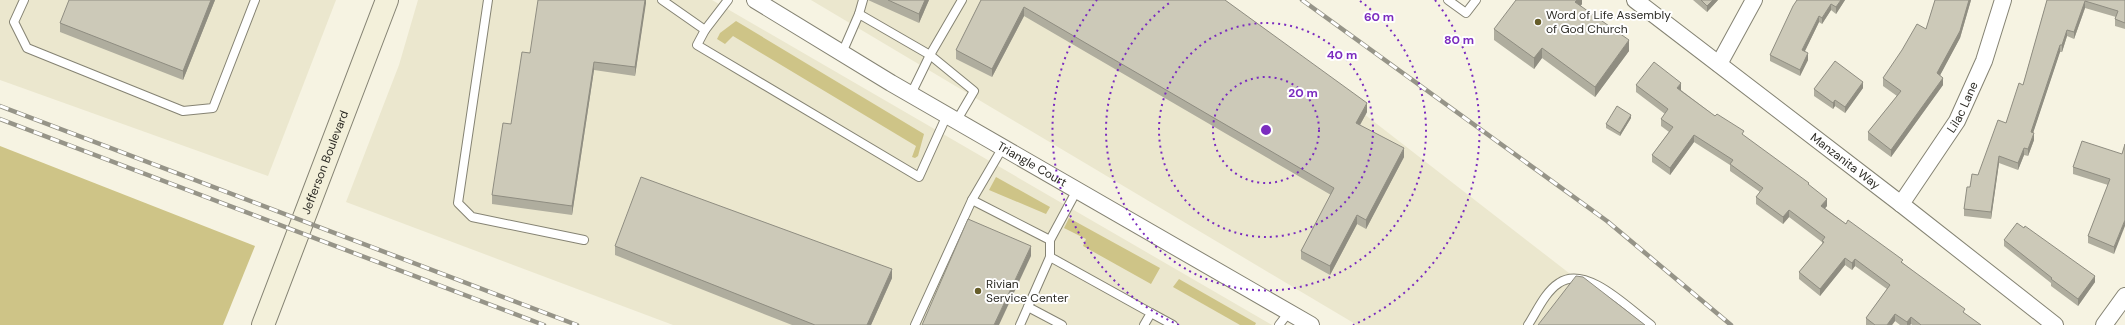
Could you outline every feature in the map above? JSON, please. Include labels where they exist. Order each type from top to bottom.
[{"type":"main road","name":"Jefferson Boulevard","points":[[263,325],[387,0]]},
{"type":"street","name":"Triangle Court","points":[[755,0],[911,94],[1077,190],[1284,319],[1311,325]]},
{"type":"street","name":"Manzanita Way","points":[[1635,0],[1901,204],[2055,325]]},
{"type":"street","points":[[1718,64],[1754,0]]},
{"type":"street","name":"Lilac Lane","points":[[1901,204],[1957,121],[1984,61],[2003,0]]},
{"type":"street","points":[[2104,325],[2125,296]]},
{"type":"lane","points":[[24,0],[14,22],[27,48],[183,111],[213,108],[255,0]]},
{"type":"lane","points":[[488,0],[458,203],[472,217],[584,240]]},
{"type":"lane","points":[[662,0],[705,30]]},
{"type":"lane","points":[[728,0],[705,30],[697,45],[920,177],[952,118],[974,91],[930,55],[859,14]]},
{"type":"lane","points":[[842,53],[859,14],[863,0]]},
{"type":"lane","points":[[911,94],[930,55],[962,0]]},
{"type":"lane","points":[[1448,0],[1466,13],[1476,0]]},
{"type":"lane","points":[[914,325],[972,200],[1003,147]]},
{"type":"lane","points":[[1020,325],[1050,257],[1050,240],[1077,190]]},
{"type":"lane","points":[[972,200],[1050,240]]},
{"type":"lane","points":[[1050,257],[1173,325]]},
{"type":"lane","points":[[1528,325],[1543,301],[1558,283],[1567,278],[1581,278],[1593,282],[1650,325]]},
{"type":"lane","points":[[1028,307],[1062,325]]},
{"type":"lane","points":[[1144,325],[1151,313]]},
{"type":"shaded area","points":[[0,0],[336,0],[268,176],[0,80]]},
{"type":"shaded area","points":[[418,0],[712,0],[1272,325],[673,325],[346,202],[399,65]]},
{"type":"shaded area","points":[[811,0],[1217,0],[1636,325],[1357,325]]},
{"type":"shaded area","points":[[736,21],[924,134],[918,156],[915,158],[912,157],[916,146],[733,36],[725,44],[717,39],[720,33]]},
{"type":"shaded area","points":[[0,146],[255,246],[223,325],[0,325]]},
{"type":"shaded area","points":[[996,177],[1050,207],[1046,214],[989,190]]},
{"type":"shaded area","points":[[1069,218],[1160,268],[1151,284],[1083,246],[1086,239],[1064,228]]},
{"type":"shaded area","points":[[1179,279],[1256,323],[1255,325],[1240,325],[1173,287]]},
{"type":"building","points":[[69,0],[211,0],[183,71],[60,23]]},
{"type":"building","points":[[538,0],[645,0],[635,67],[594,62],[572,206],[492,195],[503,123],[511,124],[522,52],[530,53]]},
{"type":"building","points":[[888,0],[925,0],[919,14]]},
{"type":"building","points":[[981,0],[1225,0],[1367,103],[1356,123],[1404,148],[1366,220],[1357,215],[1330,266],[1301,251],[1334,188],[1024,7],[992,69],[956,50]]},
{"type":"building","points":[[1516,0],[1577,0],[1575,2],[1629,40],[1595,87],[1542,48],[1534,58],[1494,29]]},
{"type":"building","points":[[1701,0],[1713,0],[1707,6]]},
{"type":"building","points":[[1797,0],[1841,0],[1836,7],[1831,4],[1822,18],[1819,16],[1802,50],[1808,53],[1800,70],[1770,55]]},
{"type":"building","points":[[1935,0],[1969,0],[1960,31],[1937,73],[1943,78],[1891,150],[1868,132],[1901,91],[1883,78],[1917,24],[1926,29]]},
{"type":"building","points":[[2047,0],[2125,0],[2125,23],[2115,19],[2118,11],[2085,1],[2074,32],[2067,30],[2062,45],[2060,45],[2031,132],[2034,133],[2028,149],[2024,148],[2018,163],[1999,156],[1991,212],[1964,209],[1967,187],[1970,187],[1972,174],[1978,175],[1998,120],[2006,123],[2019,83],[2023,85]]},
{"type":"building","points":[[1835,61],[1863,82],[1845,107],[1835,100],[1833,103],[1814,89]]},
{"type":"building","points":[[1654,62],[1681,83],[1677,88],[1715,116],[1717,114],[1744,131],[1742,134],[1809,183],[1808,184],[1827,199],[1821,206],[1846,224],[1848,220],[1903,260],[1901,262],[1965,309],[1963,312],[1981,325],[1921,325],[1911,317],[1907,322],[1895,314],[1887,325],[1875,325],[1866,318],[1890,285],[1855,259],[1852,263],[1845,258],[1820,289],[1799,272],[1824,242],[1822,241],[1825,237],[1789,210],[1783,217],[1756,197],[1763,188],[1730,164],[1733,160],[1694,135],[1670,168],[1652,155],[1673,127],[1661,119],[1668,109],[1636,85]]},
{"type":"building","points":[[1617,106],[1631,115],[1620,133],[1606,124]]},
{"type":"building","points":[[2082,141],[2122,154],[2125,144],[2125,220],[2114,247],[2088,236],[2110,179],[2073,167]]},
{"type":"building","points":[[641,177],[892,269],[867,325],[815,325],[615,246]]},
{"type":"building","name":"Rivian Service Center","points":[[968,219],[1031,246],[994,325],[922,325]]},
{"type":"building","points":[[2017,223],[2024,228],[2025,226],[2095,276],[2078,299],[2004,240]]},
{"type":"building","points":[[1576,276],[1583,277],[1645,325],[1538,325]]},
{"type":"railway","points":[[1302,0],[1607,221],[1731,325]]},
{"type":"railway","points":[[0,106],[577,325]]},
{"type":"railway","points":[[0,119],[544,325]]},
{"type":"place","name":"Word of Life Assembly of God Church","points":[[1538,22]]},
{"type":"place","name":"Rivian Service Center","points":[[978,291]]}]
